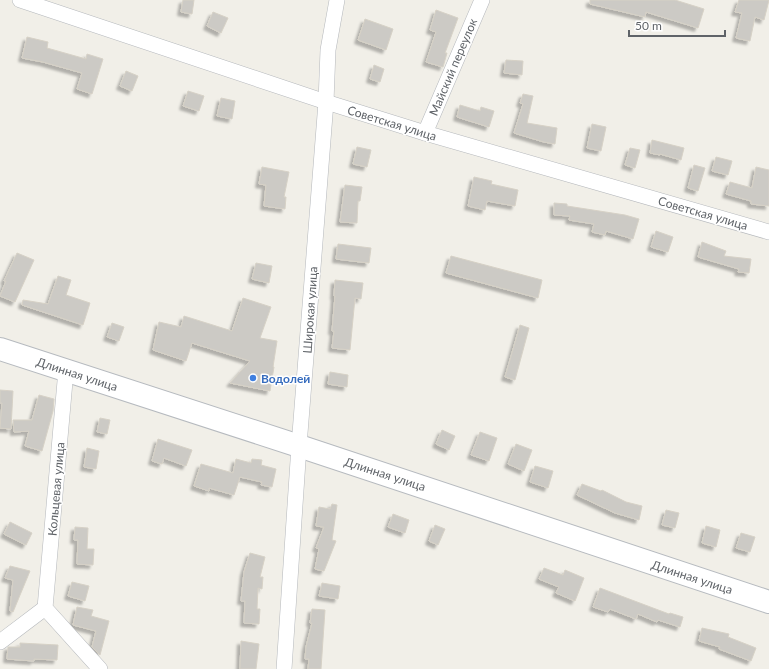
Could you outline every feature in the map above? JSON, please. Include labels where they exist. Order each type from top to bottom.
[{"type":"main road","name":"Длинная улица","points":[[0,349],[299,446],[769,602]]},
{"type":"street","name":"Советская улица","points":[[20,0],[326,102],[425,133],[769,232]]},
{"type":"street","name":"Широкая улица","points":[[284,669],[299,446],[326,102],[328,50],[337,0]]},
{"type":"street","name":"Майский переулок","points":[[425,133],[482,0]]},
{"type":"street","name":"Кольцевая улица","points":[[46,608],[66,370]]},
{"type":"street","points":[[0,642],[46,608],[100,669]]},
{"type":"building","points":[[183,0],[194,0],[192,14],[181,12]]},
{"type":"building","points":[[590,0],[675,0],[704,9],[698,28],[646,12],[645,17],[590,4]]},
{"type":"building","points":[[739,0],[769,0],[764,20],[755,17],[750,41],[736,38],[742,13],[735,12]]},
{"type":"building","points":[[436,10],[458,18],[445,53],[447,53],[443,67],[426,62],[436,32],[430,30]]},
{"type":"building","points":[[213,12],[228,18],[221,33],[207,26]]},
{"type":"building","points":[[365,19],[393,29],[386,50],[358,40]]},
{"type":"building","points":[[27,37],[48,42],[47,48],[86,59],[87,54],[103,59],[92,94],[77,89],[82,73],[43,62],[22,58]]},
{"type":"building","points":[[506,60],[523,61],[522,75],[504,73]]},
{"type":"building","points":[[374,65],[384,69],[380,82],[370,79]]},
{"type":"building","points":[[126,71],[138,76],[132,91],[120,86]]},
{"type":"building","points":[[188,91],[204,96],[199,111],[183,106]]},
{"type":"building","points":[[523,94],[533,96],[527,123],[557,128],[555,144],[514,133],[523,104],[520,103]]},
{"type":"building","points":[[221,98],[235,101],[232,119],[217,116]]},
{"type":"building","points":[[460,105],[480,111],[481,107],[494,111],[489,127],[457,117]]},
{"type":"building","points":[[592,124],[606,127],[601,151],[587,148]]},
{"type":"building","points":[[652,140],[684,148],[681,160],[660,154],[650,153]]},
{"type":"building","points":[[357,147],[371,150],[367,167],[353,164]]},
{"type":"building","points":[[630,148],[640,150],[635,168],[625,165]]},
{"type":"building","points":[[716,157],[732,161],[728,175],[712,171]]},
{"type":"building","points":[[694,165],[705,168],[698,191],[688,188]]},
{"type":"building","points":[[262,167],[289,172],[284,197],[286,197],[285,209],[264,206],[266,185],[259,184]]},
{"type":"building","points":[[756,167],[769,170],[769,206],[751,204],[751,201],[726,194],[730,182],[752,188]]},
{"type":"building","points":[[474,177],[492,181],[491,184],[518,190],[515,206],[487,201],[485,210],[468,206]]},
{"type":"building","points":[[345,185],[362,187],[360,201],[358,201],[357,223],[340,222]]},
{"type":"building","points":[[554,203],[567,204],[567,206],[625,215],[639,219],[633,239],[606,231],[605,235],[592,232],[594,224],[569,220],[570,216],[554,215]]},
{"type":"building","points":[[656,231],[673,237],[668,252],[651,247]]},
{"type":"building","points":[[702,242],[726,251],[724,256],[751,259],[749,273],[738,272],[739,269],[698,257]]},
{"type":"building","points":[[338,244],[371,248],[369,263],[336,259]]},
{"type":"building","points":[[17,253],[34,260],[15,302],[0,296],[6,281],[4,281]]},
{"type":"building","points":[[451,256],[542,280],[538,298],[446,273]]},
{"type":"building","points":[[256,263],[272,266],[269,283],[252,279]]},
{"type":"building","points":[[58,276],[71,280],[66,295],[90,303],[83,325],[22,305],[23,300],[48,304]]},
{"type":"building","points":[[335,280],[363,283],[361,299],[355,298],[350,350],[332,348],[334,331],[332,331]]},
{"type":"building","points":[[243,298],[271,307],[260,338],[277,341],[270,391],[230,383],[250,361],[192,343],[186,361],[153,350],[159,322],[181,327],[184,316],[232,331]]},
{"type":"building","points":[[112,323],[124,327],[119,341],[107,337]]},
{"type":"building","points":[[520,325],[529,328],[515,380],[505,377]]},
{"type":"building","points":[[330,372],[348,375],[347,387],[328,384]]},
{"type":"building","points":[[0,390],[13,391],[11,429],[0,428],[2,403],[0,403]]},
{"type":"building","points":[[39,395],[54,399],[53,411],[42,451],[25,446],[29,431],[14,432],[13,420],[32,420]]},
{"type":"building","points":[[100,418],[110,420],[107,434],[97,432]]},
{"type":"building","points":[[442,430],[455,436],[449,450],[436,444]]},
{"type":"building","points":[[480,432],[497,438],[489,461],[471,455]]},
{"type":"building","points":[[158,439],[192,450],[186,466],[164,458],[162,464],[152,461]]},
{"type":"building","points":[[516,444],[532,450],[524,471],[508,464]]},
{"type":"building","points":[[87,448],[99,451],[96,469],[84,467]]},
{"type":"building","points":[[236,459],[251,463],[252,459],[262,460],[261,465],[276,469],[272,487],[261,485],[262,482],[240,477],[234,495],[209,488],[209,491],[194,486],[201,464],[233,473]]},
{"type":"building","points":[[535,466],[553,471],[548,488],[530,482]]},
{"type":"building","points":[[582,484],[601,491],[602,490],[626,502],[642,506],[639,520],[615,513],[577,495]]},
{"type":"building","points":[[332,504],[337,505],[332,540],[336,541],[324,571],[315,569],[319,549],[316,548],[324,527],[316,526],[319,507],[330,509]]},
{"type":"building","points":[[666,510],[679,513],[675,528],[662,525]]},
{"type":"building","points":[[393,514],[409,520],[405,533],[388,527]]},
{"type":"building","points":[[10,522],[32,533],[26,545],[4,534]]},
{"type":"building","points":[[435,525],[445,529],[438,545],[429,541]]},
{"type":"building","points":[[706,526],[720,530],[716,547],[702,543]]},
{"type":"building","points":[[75,527],[88,528],[87,549],[94,549],[93,565],[77,564],[78,540],[74,540]]},
{"type":"building","points":[[741,533],[755,537],[750,552],[736,548]]},
{"type":"building","points":[[250,553],[265,557],[260,577],[263,577],[262,589],[258,588],[257,609],[260,609],[259,624],[244,623],[245,601],[241,601],[244,572]]},
{"type":"building","points":[[10,566],[30,571],[13,612],[10,611],[13,580],[5,578]]},
{"type":"building","points":[[544,568],[563,575],[565,570],[584,578],[575,601],[556,593],[559,587],[539,579]]},
{"type":"building","points":[[72,582],[89,586],[85,601],[68,596]]},
{"type":"building","points":[[322,583],[340,586],[338,599],[319,596]]},
{"type":"building","points":[[600,588],[669,614],[683,617],[680,627],[658,620],[657,622],[638,614],[636,619],[610,609],[608,612],[593,607]]},
{"type":"building","points":[[77,607],[93,610],[91,616],[109,621],[100,655],[92,647],[96,631],[73,625]]},
{"type":"building","points":[[312,609],[325,610],[321,669],[308,669],[309,659],[305,659],[306,647],[312,623],[310,623]]},
{"type":"building","points":[[702,628],[729,634],[728,637],[756,648],[751,661],[719,649],[720,647],[699,641]]},
{"type":"building","points":[[241,641],[259,644],[256,669],[240,669]]},
{"type":"building","points":[[20,643],[58,645],[57,660],[34,659],[34,661],[7,659],[8,647],[20,647]]},
{"type":"place","name":"Водолей","points":[[253,378]]}]
